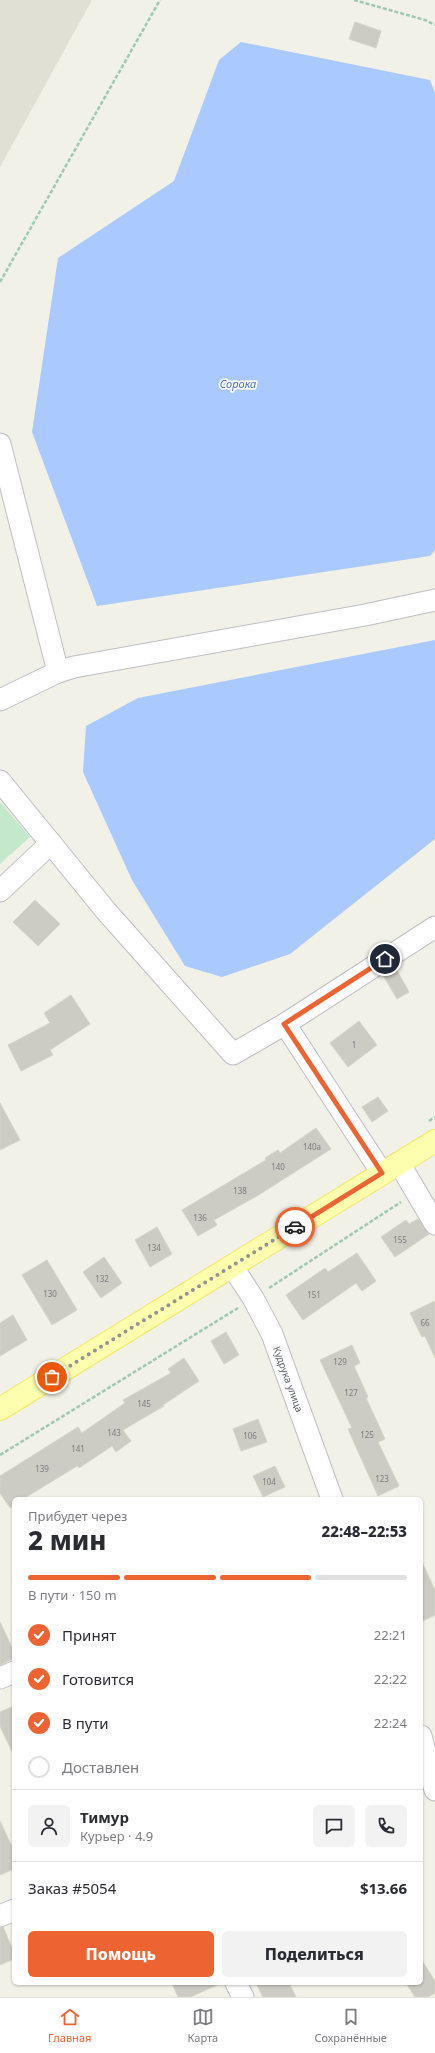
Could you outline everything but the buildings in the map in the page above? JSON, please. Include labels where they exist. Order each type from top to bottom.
[{"type":"main road","points":[[0,1408],[435,1141]]},
{"type":"street","points":[[0,444],[58,672]]},
{"type":"street","points":[[0,700],[58,672],[74,667],[366,615],[435,600]]},
{"type":"street","points":[[0,781],[106,911],[233,1054],[284,1024],[435,927]]},
{"type":"street","points":[[0,873],[47,838]]},
{"type":"street","points":[[0,891],[47,838]]},
{"type":"street","points":[[284,1024],[391,1168],[417,1192],[435,1224]]},
{"type":"street","name":"Кудрука улица","points":[[232,1266],[253,1298],[272,1334],[331,1497]]},
{"type":"street","points":[[0,1678],[12,1673]]},
{"type":"street","points":[[423,1734],[435,1728]]},
{"type":"street","points":[[423,1743],[435,1790]]},
{"type":"street","points":[[0,1916],[12,1911]]},
{"type":"street","points":[[237,1985],[243,1997]]},
{"type":"path","points":[[0,282],[160,0]]},
{"type":"path","points":[[354,0],[425,20],[435,25]]},
{"type":"path","points":[[0,1455],[253,1298],[417,1192]]},
{"type":"shaded area","points":[[0,0],[92,0],[0,167]]},
{"type":"green space","points":[[0,802],[30,837],[0,864]]},
{"type":"water","name":"Сорока","points":[[241,42],[430,80],[435,93],[435,550],[430,556],[97,606],[32,432],[58,258],[174,181],[219,60]]},
{"type":"water","points":[[435,640],[435,839],[290,954],[222,977],[185,966],[132,880],[83,772],[86,726],[138,698]]},
{"type":"way so far","points":[[52,1377],[295,1227]]},
{"type":"route","points":[[295,1227],[382,1173],[284,1024],[385,959]]}]
